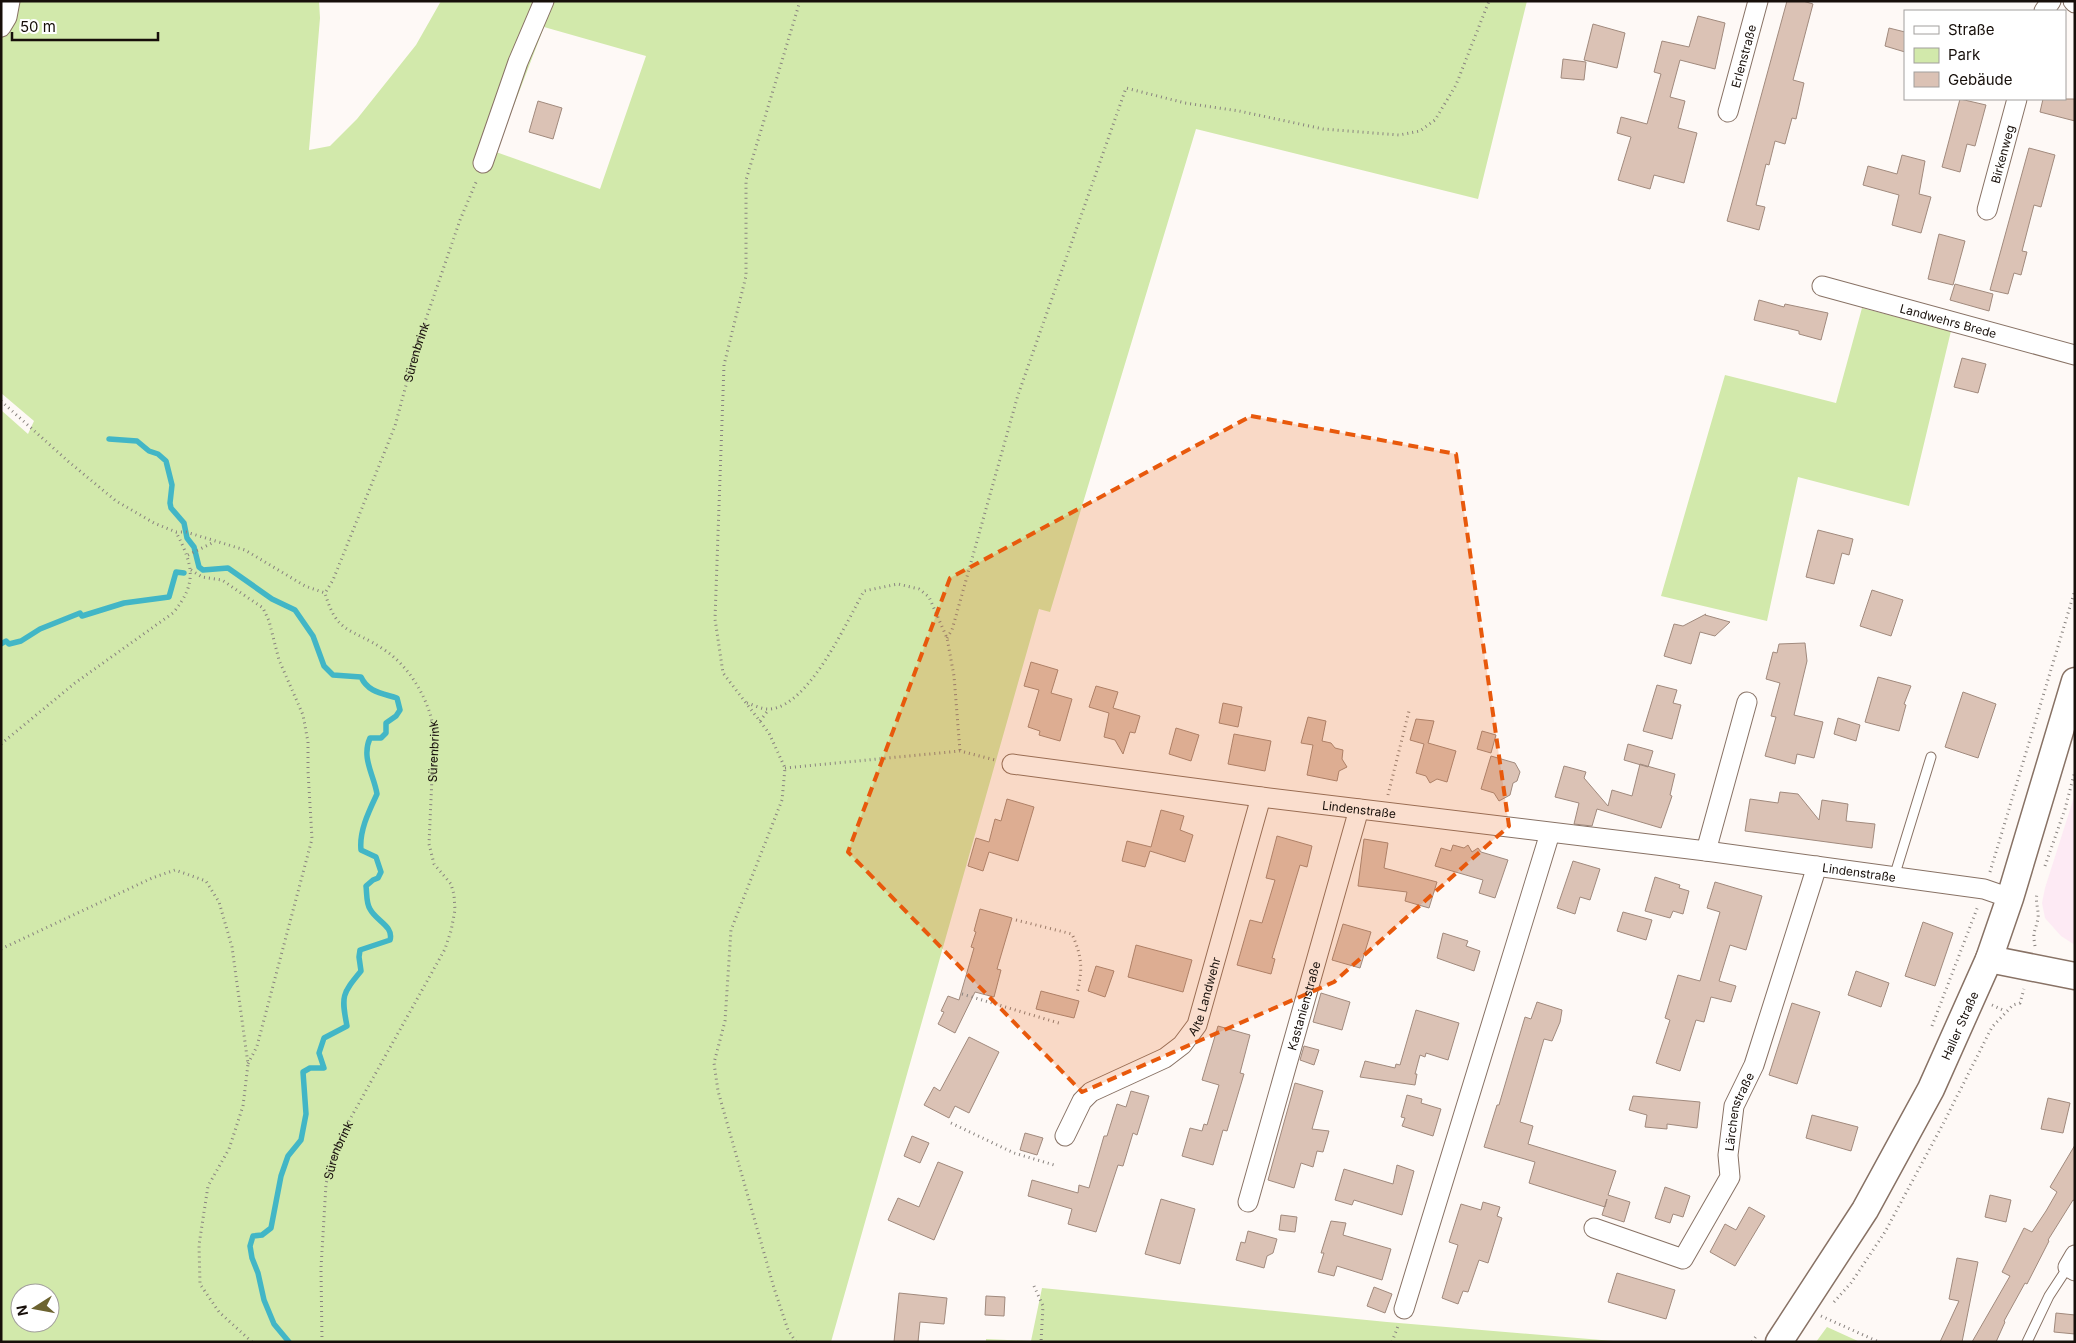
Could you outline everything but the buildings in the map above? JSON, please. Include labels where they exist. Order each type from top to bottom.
[{"type":"main road","name":"Haller Straße","points":[[1769,1337],[1804,1305],[1865,1210],[1931,1089],[1989,959],[2010,898],[2075,681]]},
{"type":"main road","points":[[1989,959],[2075,976]]},
{"type":"street","points":[[1,27],[7,17],[10,1]]},
{"type":"street","points":[[483,163],[518,62],[544,1]]},
{"type":"street","name":"Erlenstraße","points":[[1728,112],[1758,1]]},
{"type":"street","name":"Birkenweg","points":[[1987,210],[2017,100]]},
{"type":"street","name":"Landwehrs Brede","points":[[1822,286],[2075,356]]},
{"type":"street","points":[[1706,851],[1747,702]]},
{"type":"street","name":"Lindenstraße","points":[[1012,764],[1261,797],[1706,851],[1984,889],[2010,898]]},
{"type":"street","name":"Alte Landwehr","points":[[1065,1136],[1082,1101],[1091,1092],[1165,1058],[1182,1045],[1197,1025],[1261,797]]},
{"type":"street","name":"Kastanienstraße","points":[[1248,1202],[1359,809]]},
{"type":"street","points":[[1404,1310],[1550,833]]},
{"type":"street","name":"Lärchenstraße","points":[[1594,1228],[1683,1259],[1730,1177],[1728,1154],[1734,1106],[1754,1065],[1817,866]]},
{"type":"lane","points":[[1894,877],[1932,757]]},
{"type":"lane","points":[[2027,1342],[2049,1296],[2072,1264]]},
{"type":"path","points":[[796,1342],[788,1330],[774,1288],[718,1091],[714,1064],[725,1021],[731,930],[782,800],[785,768],[769,733],[723,673],[714,619],[724,365],[746,276],[746,180],[800,1]]},
{"type":"path","points":[[948,638],[952,630],[1018,395],[1126,88],[1185,103],[1239,111],[1323,128],[1399,135],[1420,131],[1435,120],[1456,86],[1489,1]]},
{"type":"path","name":"Sürenbrink","points":[[322,1342],[321,1268],[326,1184],[334,1153],[349,1121],[445,949],[455,910],[451,884],[434,864],[429,844],[434,732],[428,705],[412,678],[398,660],[383,649],[353,634],[340,625],[330,611],[325,593],[333,580],[395,426],[416,348],[460,220],[483,163]]},
{"type":"path","points":[[1,401],[116,501],[154,523],[176,532],[186,532],[245,550],[305,586],[325,593]]},
{"type":"path","points":[[1,744],[75,683],[173,613],[184,600],[191,584],[191,570],[188,555],[176,532]]},
{"type":"path","points":[[188,555],[215,541]]},
{"type":"path","points":[[191,570],[202,577],[222,580],[263,608],[269,621],[279,660],[303,714],[308,742],[312,839],[257,1046],[248,1064]]},
{"type":"path","points":[[760,721],[769,710],[788,703],[809,684],[864,591],[898,584],[919,589],[929,597],[948,638],[954,676],[960,751]]},
{"type":"path","points":[[1991,867],[2075,590]]},
{"type":"path","points":[[747,703],[769,710]]},
{"type":"path","points":[[1384,812],[1409,711]]},
{"type":"path","points":[[785,768],[960,751],[1012,764]]},
{"type":"path","points":[[2043,874],[2065,809],[2075,771]]},
{"type":"path","points":[[1,949],[152,878],[175,870],[206,881],[219,902],[232,947],[248,1064],[243,1106],[229,1148],[208,1186],[199,1245],[200,1284],[220,1312],[252,1342]]},
{"type":"path","points":[[1930,1031],[1984,889]]},
{"type":"path","points":[[2035,946],[2033,934],[2038,917],[2036,900],[2038,892]]},
{"type":"path","points":[[1016,920],[1072,934],[1080,951],[1082,971],[1077,993]]},
{"type":"path","points":[[962,994],[1062,1024]]},
{"type":"path","points":[[952,1123],[1014,1153],[1054,1165]]},
{"type":"path","points":[[1034,1286],[1043,1306],[1041,1342]]},
{"type":"path","points":[[1804,1305],[1828,1320],[1880,1342]]},
{"type":"path","points":[[1752,1342],[1769,1337]]},
{"type":"highlighted area","points":[[1251,416],[1456,454],[1509,826],[1334,982],[1082,1092],[848,852],[950,578]]},
{"type":"shaded area","points":[[2075,794],[2075,945],[2061,936],[2045,918],[2042,903]]},
{"type":"green space","points":[[17,1],[319,1],[320,18],[309,150],[330,146],[357,119],[416,45],[441,1],[1527,1],[1478,199],[1196,129],[1050,612],[1039,609],[831,1342],[1,1342],[1,410],[28,434],[34,421],[1,393],[1,39],[13,18]],"holes":[[[544,27],[646,56],[600,189],[496,152]]]},
{"type":"green space","points":[[1862,308],[1951,331],[1909,506],[1798,477],[1767,621],[1661,596],[1725,375],[1836,403]]},
{"type":"green space","points":[[1042,1288],[1387,1322],[1625,1342],[986,1342],[986,1339],[1031,1341]]},
{"type":"green space","points":[[1827,1327],[1860,1342],[1816,1342]]},
{"type":"waterway","points":[[109,439],[137,441],[166,461],[172,485],[171,508],[184,523],[187,538],[194,547],[199,567],[203,570],[228,568],[272,599],[295,610],[313,636],[324,666],[333,675],[361,677],[371,689],[397,698],[400,710],[396,716],[386,723],[386,733],[381,738],[370,738],[367,759],[377,794],[365,821],[361,843],[361,850],[376,857],[381,872],[378,878],[366,886],[367,901],[373,913],[387,927],[391,935],[390,940],[360,950],[361,971],[350,985],[344,1001],[347,1026],[324,1038],[319,1053],[324,1068],[310,1068],[303,1072],[306,1114],[301,1140],[288,1156],[281,1176],[271,1228],[262,1235],[253,1236],[250,1246],[264,1300],[274,1324],[289,1342]]},
{"type":"waterway","points":[[1,644],[6,641],[9,644],[21,641],[40,629],[80,613],[82,616],[124,603],[169,597],[176,572],[184,573]]}]
